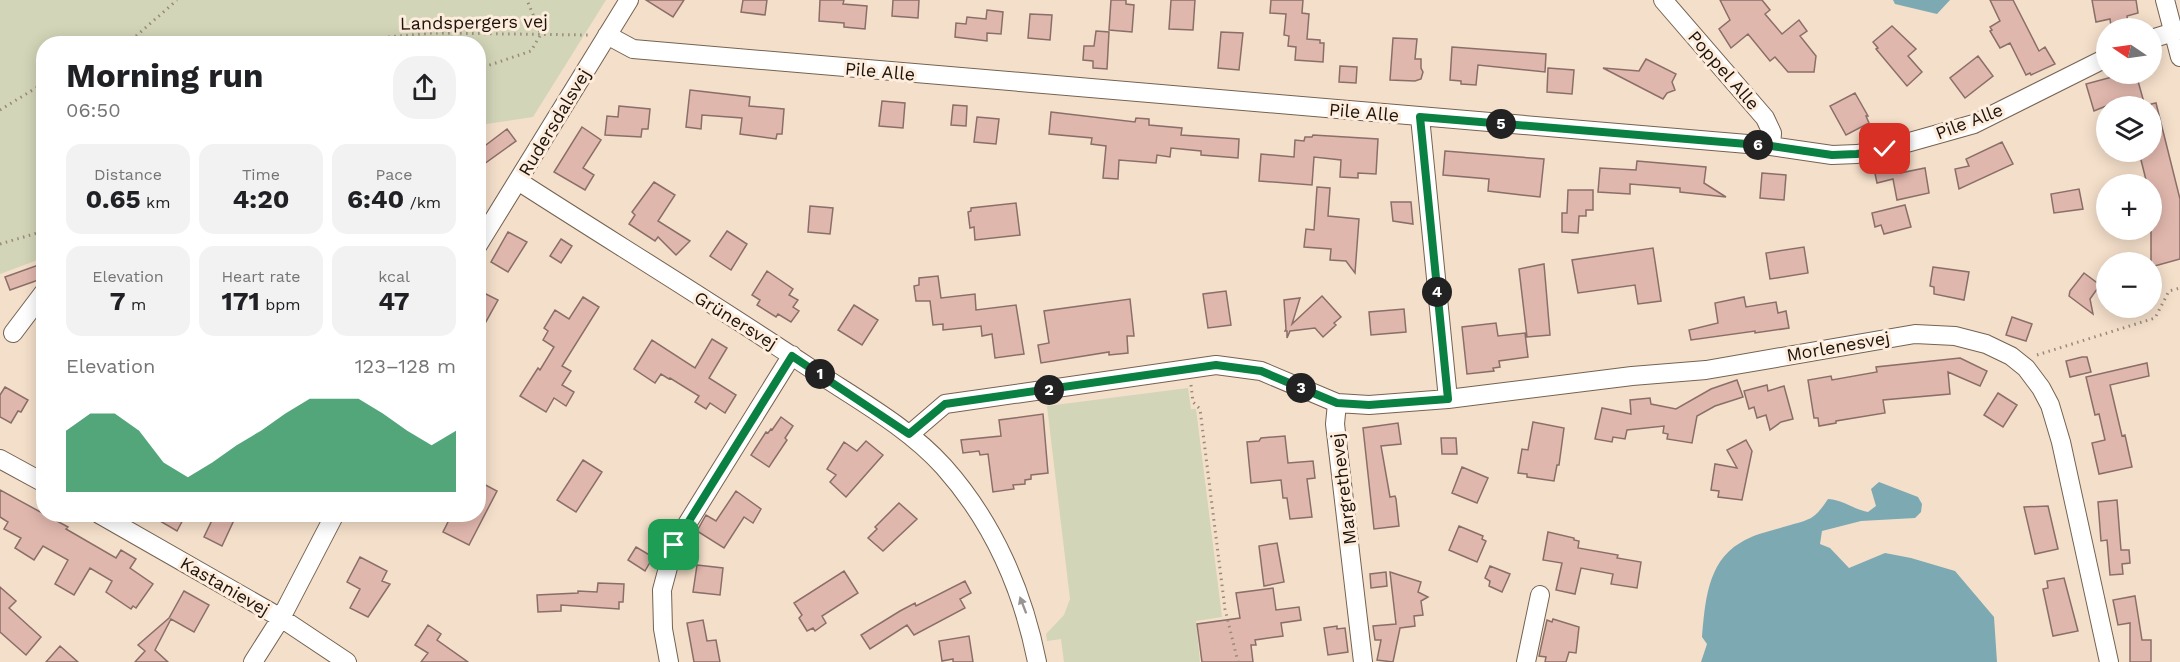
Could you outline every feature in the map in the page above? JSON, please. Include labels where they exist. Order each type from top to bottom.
[{"type":"street","name":"Rudersdalsvej","points":[[486,232],[629,0]]},
{"type":"street","name":"Poppel Alle","points":[[1663,0],[1765,118],[1772,133],[1771,146]]},
{"type":"street","points":[[2165,0],[2177,31],[2180,57]]},
{"type":"street","points":[[2162,36],[2177,31]]},
{"type":"street","name":"Pile Alle","points":[[607,35],[633,50],[1771,146],[1832,155],[1857,154],[1885,149],[1974,124],[2096,63]]},
{"type":"street","points":[[1420,117],[1448,399]]},
{"type":"street","name":"Grünersvej","points":[[518,181],[792,356],[909,434],[944,467],[982,516],[1008,567],[1024,609],[1037,662]]},
{"type":"street","points":[[13,333],[36,303]]},
{"type":"street","name":"Morlenesvej","points":[[1337,403],[1369,405],[1448,399],[1632,376],[1706,370],[1915,334],[1940,334],[1986,344],[2018,361],[2041,388],[2055,419],[2109,662]]},
{"type":"street","points":[[669,662],[663,629],[662,590],[674,545],[792,356]]},
{"type":"street","points":[[909,434],[945,404],[1216,365],[1261,371],[1337,403]]},
{"type":"street","name":"Margrethevej","points":[[1337,403],[1335,424],[1363,662]]},
{"type":"street","points":[[0,459],[36,479]]},
{"type":"street","name":"Kastanievej","points":[[113,522],[281,618],[347,662]]},
{"type":"street","points":[[253,662],[281,618],[330,522]]},
{"type":"street","points":[[1526,662],[1540,595]]},
{"type":"path","points":[[136,36],[177,0]]},
{"type":"path","points":[[486,66],[531,51],[541,34],[527,0]]},
{"type":"path","name":"Landspergers vej","points":[[400,36],[433,33],[607,35]]},
{"type":"path","points":[[0,110],[36,87]]},
{"type":"path","points":[[0,244],[36,233]]},
{"type":"path","points":[[2018,361],[2155,318],[2169,291],[2180,288]]},
{"type":"path","points":[[1189,369],[1193,402],[1200,409],[1225,609],[1238,662]]},
{"type":"green space","points":[[0,0],[606,0],[533,117],[486,124],[486,36],[36,36],[36,261],[0,274]]},
{"type":"green space","points":[[1188,388],[1191,409],[1196,409],[1222,617],[1196,621],[1200,662],[1064,662],[1061,639],[1047,641],[1046,634],[1064,615],[1070,599],[1047,406]]},
{"type":"water","points":[[1893,0],[1950,0],[1937,14],[1895,4]]},
{"type":"water","points":[[1879,482],[1918,497],[1922,504],[1921,512],[1915,518],[1861,521],[1822,531],[1820,544],[1830,548],[1849,568],[1885,553],[1955,571],[1994,617],[1997,662],[1701,662],[1707,644],[1702,637],[1710,585],[1714,572],[1729,551],[1751,537],[1811,518],[1828,499],[1868,512],[1876,506],[1871,489]]},
{"type":"building","points":[[646,0],[684,0],[673,17]]},
{"type":"building","points":[[743,0],[767,0],[765,15],[741,12]]},
{"type":"building","points":[[820,0],[844,0],[843,4],[867,6],[865,29],[844,27],[844,23],[819,21]]},
{"type":"building","points":[[893,0],[919,0],[918,18],[892,16]]},
{"type":"building","points":[[1111,0],[1126,0],[1126,4],[1134,5],[1132,32],[1109,30]]},
{"type":"building","points":[[1171,0],[1195,0],[1193,30],[1169,29]]},
{"type":"building","points":[[1271,0],[1303,0],[1302,13],[1309,14],[1307,39],[1320,40],[1320,43],[1324,43],[1323,62],[1295,60],[1296,47],[1288,46],[1289,36],[1284,35],[1286,14],[1270,13]]},
{"type":"building","points":[[1720,0],[1762,0],[1770,10],[1765,14],[1782,34],[1799,20],[1807,31],[1800,36],[1816,56],[1814,72],[1788,72],[1775,57],[1770,61],[1748,34],[1731,48],[1719,29],[1730,20]]},
{"type":"building","points":[[1990,0],[2013,0],[2039,51],[2045,47],[2055,64],[2026,75],[2010,43],[2000,48],[1990,31],[1992,30],[1990,27],[2000,21]]},
{"type":"building","points":[[2092,0],[2136,0],[2138,13],[2127,16],[2127,18],[2096,18],[2096,22]]},
{"type":"building","points":[[987,10],[1003,12],[1001,34],[987,33],[987,41],[955,37],[956,23],[966,24],[967,17],[986,19]]},
{"type":"building","points":[[1030,14],[1052,15],[1050,40],[1028,38]]},
{"type":"building","points":[[1892,26],[1916,49],[1908,56],[1922,72],[1907,86],[1876,49],[1878,48],[1873,42]]},
{"type":"building","points":[[1096,31],[1109,32],[1107,69],[1093,68],[1093,61],[1083,60],[1084,46],[1094,46]]},
{"type":"building","points":[[1221,32],[1243,33],[1239,70],[1218,68]]},
{"type":"building","points":[[1393,38],[1417,39],[1415,59],[1421,59],[1423,72],[1421,79],[1415,81],[1390,80]]},
{"type":"building","points":[[1452,47],[1546,54],[1545,72],[1478,65],[1476,85],[1461,84],[1461,81],[1450,80]]},
{"type":"building","points":[[1978,56],[1993,76],[1965,98],[1950,78]]},
{"type":"building","points":[[1646,59],[1676,74],[1672,82],[1675,90],[1667,93],[1663,99],[1603,68],[1639,71]]},
{"type":"building","points":[[1340,66],[1357,67],[1356,83],[1339,82]]},
{"type":"building","points":[[1548,68],[1574,70],[1572,94],[1547,92]]},
{"type":"building","points":[[2096,81],[2096,84],[2139,84],[2142,96],[2096,96],[2096,110],[2094,111],[2086,84]]},
{"type":"building","points":[[690,90],[750,97],[749,106],[784,109],[782,134],[777,134],[776,139],[740,134],[742,118],[702,115],[701,129],[686,127]]},
{"type":"building","points":[[1855,93],[1868,116],[1866,116],[1869,123],[1846,135],[1830,106]]},
{"type":"building","points":[[882,101],[905,103],[903,128],[879,126]]},
{"type":"building","points":[[953,105],[967,106],[966,126],[951,125]]},
{"type":"building","points":[[619,106],[650,109],[648,129],[642,129],[641,137],[605,135],[607,116],[618,117]]},
{"type":"building","points":[[1051,112],[1135,122],[1136,118],[1149,119],[1149,125],[1182,128],[1181,135],[1239,139],[1238,158],[1201,155],[1201,151],[1171,148],[1170,157],[1157,155],[1156,163],[1119,160],[1118,179],[1103,178],[1106,146],[1091,144],[1092,138],[1049,134]]},
{"type":"building","points":[[977,117],[999,119],[996,144],[974,142]]},
{"type":"building","points":[[582,127],[601,140],[583,168],[594,175],[585,190],[554,172]]},
{"type":"building","points":[[2162,127],[2180,199],[2180,259],[2162,264],[2162,252],[2151,252],[2151,240],[2162,240],[2162,174],[2144,174],[2142,162],[2162,162]]},
{"type":"building","points":[[507,129],[516,141],[486,163],[486,145]]},
{"type":"building","points":[[1313,135],[1378,139],[1376,174],[1358,173],[1358,178],[1340,177],[1341,160],[1314,157],[1312,185],[1259,181],[1261,154],[1294,157],[1295,140],[1304,141],[1305,137]]},
{"type":"building","points":[[2002,142],[2013,164],[1959,189],[1955,169],[1969,166],[1966,159]]},
{"type":"building","points":[[1445,151],[1544,159],[1540,197],[1488,191],[1489,179],[1443,175]]},
{"type":"building","points":[[1898,159],[1900,173],[1925,168],[1929,193],[1897,200],[1893,179],[1877,183],[1873,164]]},
{"type":"building","points":[[1637,161],[1706,167],[1704,183],[1726,197],[1680,192],[1680,188],[1630,184],[1630,194],[1598,192],[1600,168],[1636,170]]},
{"type":"building","points":[[1762,173],[1786,175],[1784,200],[1760,198]]},
{"type":"building","points":[[654,182],[675,195],[658,221],[690,241],[676,255],[658,237],[655,241],[629,224],[635,215],[632,212]]},
{"type":"building","points":[[1317,187],[1330,188],[1328,216],[1359,219],[1355,273],[1346,261],[1330,260],[1331,249],[1304,247],[1306,229],[1314,230]]},
{"type":"building","points":[[2079,189],[2083,209],[2054,213],[2051,194]]},
{"type":"building","points":[[1568,190],[1593,190],[1593,210],[1586,210],[1586,216],[1579,216],[1578,233],[1562,232],[1562,213],[1567,213]]},
{"type":"building","points":[[1391,202],[1411,202],[1413,224],[1393,221]]},
{"type":"building","points":[[1016,203],[1020,235],[975,240],[974,227],[970,228],[968,212],[971,208]]},
{"type":"building","points":[[1905,205],[1911,227],[1884,234],[1881,225],[1875,227],[1872,213]]},
{"type":"building","points":[[810,206],[833,208],[830,234],[808,232]]},
{"type":"building","points":[[727,231],[747,244],[731,270],[710,256]]},
{"type":"building","points":[[508,232],[527,242],[508,272],[491,262]]},
{"type":"building","points":[[561,239],[572,246],[561,263],[550,256]]},
{"type":"building","points":[[1804,247],[1808,273],[1770,279],[1766,253]]},
{"type":"building","points":[[1653,248],[1661,301],[1638,304],[1635,285],[1578,293],[1572,260]]},
{"type":"building","points":[[1544,264],[1550,335],[1527,337],[1519,269]]},
{"type":"building","points":[[36,266],[36,281],[10,290],[5,277]]},
{"type":"building","points":[[1933,267],[1969,272],[1964,300],[1934,294],[1934,287],[1930,286]]},
{"type":"building","points":[[767,271],[793,289],[789,295],[798,300],[793,307],[799,311],[791,322],[778,314],[776,317],[757,305],[760,300],[752,295]]},
{"type":"building","points":[[2084,273],[2096,282],[2096,291],[2090,299],[2093,314],[2069,296],[2070,291]]},
{"type":"building","points":[[938,276],[941,298],[975,294],[976,310],[1016,305],[1024,354],[995,358],[992,334],[982,336],[981,326],[943,330],[943,324],[933,325],[930,301],[916,301],[914,286],[919,285],[919,278]]},
{"type":"building","points":[[1226,291],[1231,325],[1208,328],[1203,294]]},
{"type":"building","points":[[486,294],[498,300],[486,322]]},
{"type":"building","points":[[1322,296],[1341,317],[1334,323],[1336,325],[1323,337],[1315,328],[1290,331],[1287,338],[1284,300],[1300,298],[1292,324]]},
{"type":"building","points":[[583,297],[599,307],[562,366],[571,371],[562,385],[574,392],[566,406],[554,398],[546,412],[520,396],[554,347],[543,340],[548,331],[544,328],[555,310],[569,319]]},
{"type":"building","points":[[1744,297],[1746,307],[1776,302],[1778,313],[1786,311],[1789,328],[1691,340],[1689,330],[1718,323],[1715,303]]},
{"type":"building","points":[[1130,299],[1134,336],[1127,336],[1128,353],[1109,355],[1109,352],[1041,363],[1038,345],[1049,343],[1044,311]]},
{"type":"building","points":[[854,305],[878,320],[862,345],[838,330]]},
{"type":"building","points":[[1404,309],[1406,332],[1371,335],[1369,312]]},
{"type":"building","points":[[2012,317],[2032,324],[2026,341],[2006,335]]},
{"type":"building","points":[[1496,323],[1498,336],[1525,333],[1528,357],[1499,361],[1500,367],[1493,368],[1494,371],[1467,374],[1462,327]]},
{"type":"building","points":[[712,339],[727,348],[709,378],[736,395],[725,413],[710,403],[706,409],[695,402],[699,396],[670,378],[661,374],[655,383],[634,369],[652,340],[695,368]]},
{"type":"building","points":[[2087,357],[2091,372],[2070,377],[2066,361]]},
{"type":"building","points":[[1960,358],[1987,371],[1980,386],[1948,372],[1950,394],[1883,400],[1885,413],[1819,426],[1818,418],[1814,418],[1808,380],[1831,376],[1832,380],[1877,372],[1876,367]]},
{"type":"building","points":[[2147,363],[2149,376],[2110,385],[2132,467],[2099,474],[2092,443],[2105,440],[2099,414],[2095,415],[2086,377]]},
{"type":"building","points":[[1737,380],[1743,397],[1715,406],[1697,416],[1692,443],[1667,439],[1668,434],[1663,433],[1664,426],[1627,430],[1625,439],[1613,437],[1612,442],[1595,439],[1602,408],[1631,414],[1630,400],[1650,398],[1651,404],[1676,409],[1711,389]]},
{"type":"building","points":[[1767,385],[1768,391],[1784,386],[1793,419],[1781,422],[1770,430],[1766,415],[1757,418],[1754,407],[1749,409],[1744,391]]},
{"type":"building","points":[[5,387],[28,400],[11,423],[0,417],[0,395]]},
{"type":"building","points":[[1998,393],[2017,405],[2003,427],[1984,415]]},
{"type":"building","points":[[1043,414],[1048,473],[1031,475],[1031,479],[1025,480],[1025,484],[1013,485],[1014,489],[993,492],[988,454],[980,455],[979,451],[963,453],[961,440],[1001,436],[999,420]]},
{"type":"building","points":[[781,417],[793,426],[785,438],[787,440],[769,467],[751,455],[766,432],[772,430]]},
{"type":"building","points":[[1533,422],[1564,428],[1559,465],[1557,465],[1554,481],[1527,477],[1527,474],[1518,473],[1522,449],[1528,450]]},
{"type":"building","points":[[1398,423],[1401,444],[1381,446],[1390,497],[1395,496],[1396,499],[1399,526],[1374,529],[1363,428]]},
{"type":"building","points":[[1285,436],[1288,463],[1313,461],[1315,478],[1307,479],[1312,517],[1290,519],[1287,498],[1283,498],[1281,480],[1251,483],[1247,442]]},
{"type":"building","points":[[1441,438],[1456,438],[1457,454],[1442,454]]},
{"type":"building","points":[[1746,440],[1752,451],[1742,500],[1718,497],[1719,491],[1711,490],[1715,464],[1737,468],[1727,450]]},
{"type":"building","points":[[866,441],[883,455],[846,497],[830,482],[836,475],[827,469],[844,442],[857,451]]},
{"type":"building","points":[[583,460],[602,472],[576,512],[557,500]]},
{"type":"building","points":[[1462,467],[1488,478],[1477,503],[1452,493]]},
{"type":"building","points":[[486,485],[497,491],[486,512]]},
{"type":"building","points":[[0,490],[36,510],[36,522],[59,522],[68,527],[66,529],[116,558],[121,550],[136,559],[130,568],[153,584],[136,608],[133,606],[131,609],[106,592],[112,581],[90,568],[74,595],[55,584],[68,560],[43,546],[34,560],[15,548],[21,538],[4,529],[8,522],[0,517]]},
{"type":"building","points":[[736,491],[761,509],[753,523],[744,517],[724,548],[697,531],[706,515],[716,521]]},
{"type":"building","points":[[2117,500],[2121,550],[2129,550],[2130,563],[2122,564],[2123,574],[2110,575],[2107,540],[2101,541],[2098,502]]},
{"type":"building","points":[[899,503],[917,519],[883,551],[868,538],[877,529],[875,527]]},
{"type":"building","points":[[2048,506],[2058,549],[2035,554],[2024,507]]},
{"type":"building","points":[[162,522],[182,522],[177,531]]},
{"type":"building","points":[[211,522],[233,522],[222,546],[204,537]]},
{"type":"building","points":[[448,522],[481,522],[469,545],[443,532]]},
{"type":"building","points":[[1459,526],[1483,536],[1482,539],[1486,541],[1477,562],[1449,550]]},
{"type":"building","points":[[1548,532],[1574,538],[1579,541],[1578,548],[1618,555],[1617,558],[1641,562],[1637,588],[1611,584],[1613,574],[1581,568],[1575,594],[1556,590],[1562,563],[1543,560]]},
{"type":"building","points":[[1277,543],[1284,582],[1264,586],[1259,546]]},
{"type":"building","points":[[636,547],[653,557],[645,571],[628,560]]},
{"type":"building","points":[[360,557],[387,571],[382,581],[390,584],[368,617],[350,608],[360,589],[347,582]]},
{"type":"building","points":[[697,565],[723,568],[720,595],[693,592]]},
{"type":"building","points":[[1490,566],[1510,574],[1502,592],[1489,586],[1490,581],[1485,578]]},
{"type":"building","points":[[844,571],[858,593],[822,616],[826,623],[815,631],[813,628],[807,631],[799,618],[802,615],[794,603]]},
{"type":"building","points":[[1386,572],[1387,586],[1371,588],[1370,574]]},
{"type":"building","points":[[1390,572],[1421,582],[1418,592],[1428,597],[1421,601],[1423,615],[1414,616],[1415,626],[1400,628],[1393,662],[1377,660],[1381,640],[1375,640],[1373,626],[1396,624]]},
{"type":"building","points":[[2064,578],[2078,631],[2053,636],[2043,589],[2048,588],[2047,581]]},
{"type":"building","points":[[965,581],[971,593],[960,599],[965,608],[914,635],[907,625],[870,649],[861,635],[915,603],[916,606]]},
{"type":"building","points":[[598,583],[624,584],[623,602],[619,602],[619,609],[561,605],[561,611],[538,612],[537,595],[578,593],[578,591],[597,592]]},
{"type":"building","points":[[0,587],[16,601],[9,608],[41,637],[26,655],[0,632]]},
{"type":"building","points":[[1273,588],[1276,610],[1299,607],[1301,620],[1281,623],[1283,636],[1255,640],[1256,645],[1251,645],[1253,662],[1202,662],[1197,624],[1240,618],[1236,593]]},
{"type":"building","points":[[184,591],[209,605],[194,632],[171,619],[155,650],[168,662],[135,662],[145,651],[138,645],[169,618]]},
{"type":"building","points":[[2135,596],[2142,640],[2151,640],[2151,662],[2130,662],[2130,623],[2118,625],[2113,600]]},
{"type":"building","points":[[1553,619],[1579,627],[1576,653],[1569,652],[1566,662],[1545,662],[1546,657],[1539,656],[1547,620],[1552,622]]},
{"type":"building","points":[[703,620],[707,641],[716,640],[720,662],[694,662],[687,623]]},
{"type":"building","points":[[428,625],[441,634],[437,640],[468,662],[421,662],[428,653],[415,645]]},
{"type":"building","points":[[1337,626],[1337,629],[1345,628],[1348,652],[1328,655],[1324,628]]},
{"type":"building","points":[[969,636],[973,662],[953,662],[953,659],[942,661],[939,641]]},
{"type":"building","points":[[60,646],[78,662],[46,662]]},
{"type":"route","points":[[674,545],[792,356],[909,434],[945,404],[1216,365],[1261,371],[1337,403],[1369,405],[1448,399],[1420,117],[1771,146],[1832,155],[1857,154],[1885,149]]}]
